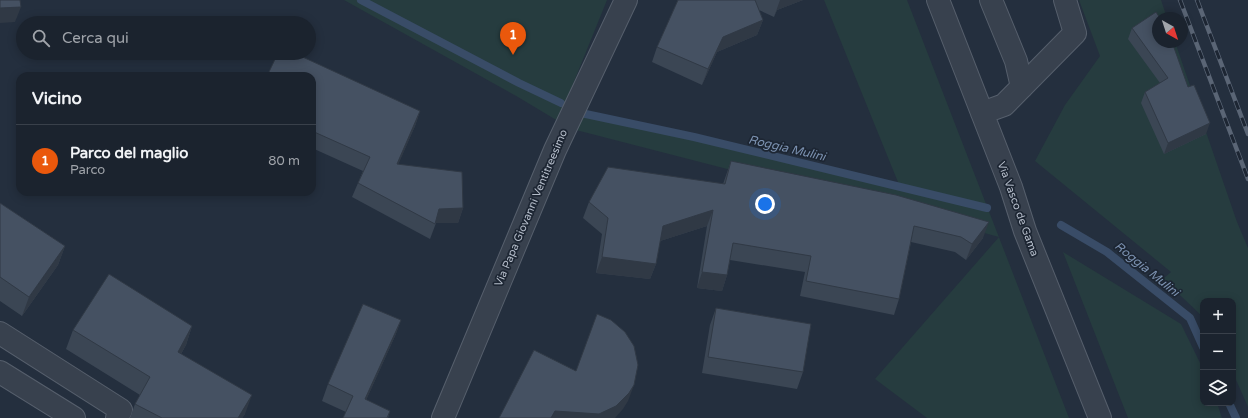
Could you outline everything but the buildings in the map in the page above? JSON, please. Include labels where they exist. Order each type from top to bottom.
[{"type":"street","name":"Via Papa Giovanni Ventitreesimo","points":[[444,418],[554,150],[626,0]]},
{"type":"street","name":"Via Vasco de Gama","points":[[938,0],[1010,186],[1025,231],[1100,418]]},
{"type":"street","points":[[991,0],[1016,61],[1022,87]]},
{"type":"street","points":[[982,113],[1004,105],[1075,33],[1065,0]]},
{"type":"street","points":[[0,333],[121,410],[117,418]]},
{"type":"street","points":[[0,372],[74,418]]},
{"type":"green space","points":[[344,0],[607,0],[558,121],[518,97]]},
{"type":"green space","points":[[824,0],[907,0],[999,237],[948,223],[913,217],[576,130],[581,113],[700,139],[900,187]]},
{"type":"green space","points":[[1079,0],[1161,0],[1165,12],[1152,12],[1152,48],[1177,48],[1237,222],[1248,248],[1248,407],[1236,380],[1236,298],[1200,298],[1200,314],[1163,279],[1171,272],[1035,161],[1065,105],[1100,56]]},
{"type":"green space","points":[[999,237],[1069,418],[927,418],[875,379]]},
{"type":"green space","points":[[1063,252],[1181,324],[1200,363],[1200,406],[1218,406],[1222,418],[1128,418]]},
{"type":"waterway","name":"Roggia Mulini","points":[[361,0],[519,83],[561,103]]},
{"type":"waterway","name":"Roggia Mulini","points":[[581,113],[694,137],[987,208]]},
{"type":"waterway","name":"Roggia Mulini","points":[[1061,225],[1107,252],[1190,318],[1200,340]]},
{"type":"waterway","name":"Roggia Mulini","points":[[1230,406],[1236,418]]},
{"type":"railway","points":[[1180,0],[1248,179]]},
{"type":"railway","points":[[1197,0],[1248,134]]},
{"type":"place","name":"Parco del maglio","points":[[513,55]]}]
